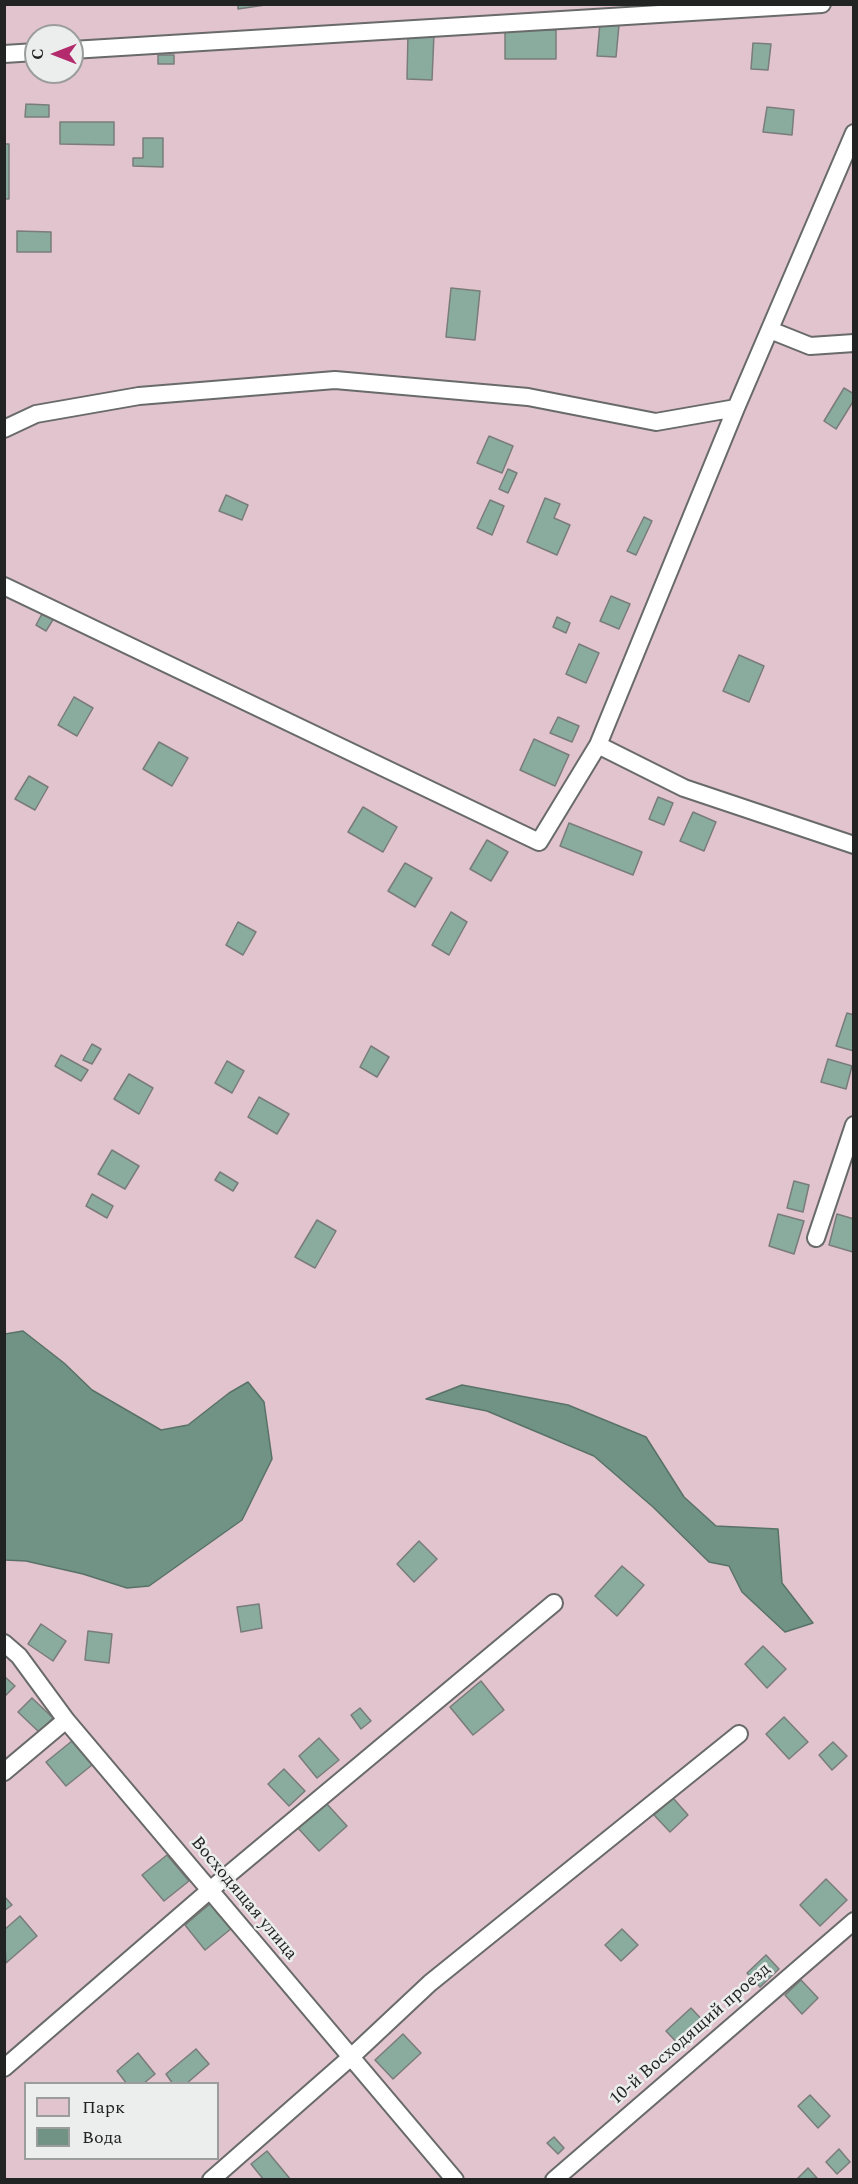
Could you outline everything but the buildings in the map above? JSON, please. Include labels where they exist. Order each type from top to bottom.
[{"type":"lane","points":[[84,49],[822,4]]},
{"type":"lane","points":[[4,54],[24,53]]},
{"type":"lane","points":[[4,586],[539,842],[598,745],[736,408],[854,133]]},
{"type":"lane","points":[[770,330],[810,346],[854,344]]},
{"type":"lane","points":[[4,429],[36,414],[139,396],[335,380],[528,397],[656,422],[736,408]]},
{"type":"lane","points":[[598,745],[684,788],[854,845]]},
{"type":"lane","points":[[816,1238],[854,1125]]},
{"type":"lane","points":[[4,2068],[210,1890],[554,1603]]},
{"type":"lane","name":"Восходящая улица","points":[[4,1643],[19,1656],[66,1720],[455,2180]]},
{"type":"lane","points":[[4,1772],[66,1720]]},
{"type":"lane","points":[[211,2180],[351,2057],[430,1983],[739,1734]]},
{"type":"lane","name":"10-й Восходящий проезд","points":[[554,2180],[854,1921]]},
{"type":"green space","points":[[5,5],[853,5],[853,2179],[5,2180]]},
{"type":"water","points":[[23,1331],[64,1363],[92,1390],[161,1430],[188,1425],[229,1393],[248,1382],[264,1402],[272,1459],[242,1520],[149,1586],[127,1588],[83,1574],[26,1561],[5,1560],[5,1334]]},
{"type":"water","points":[[462,1385],[568,1405],[646,1437],[684,1497],[716,1526],[778,1529],[782,1583],[813,1623],[785,1632],[742,1592],[729,1566],[709,1562],[653,1507],[594,1456],[487,1411],[426,1399]]}]
